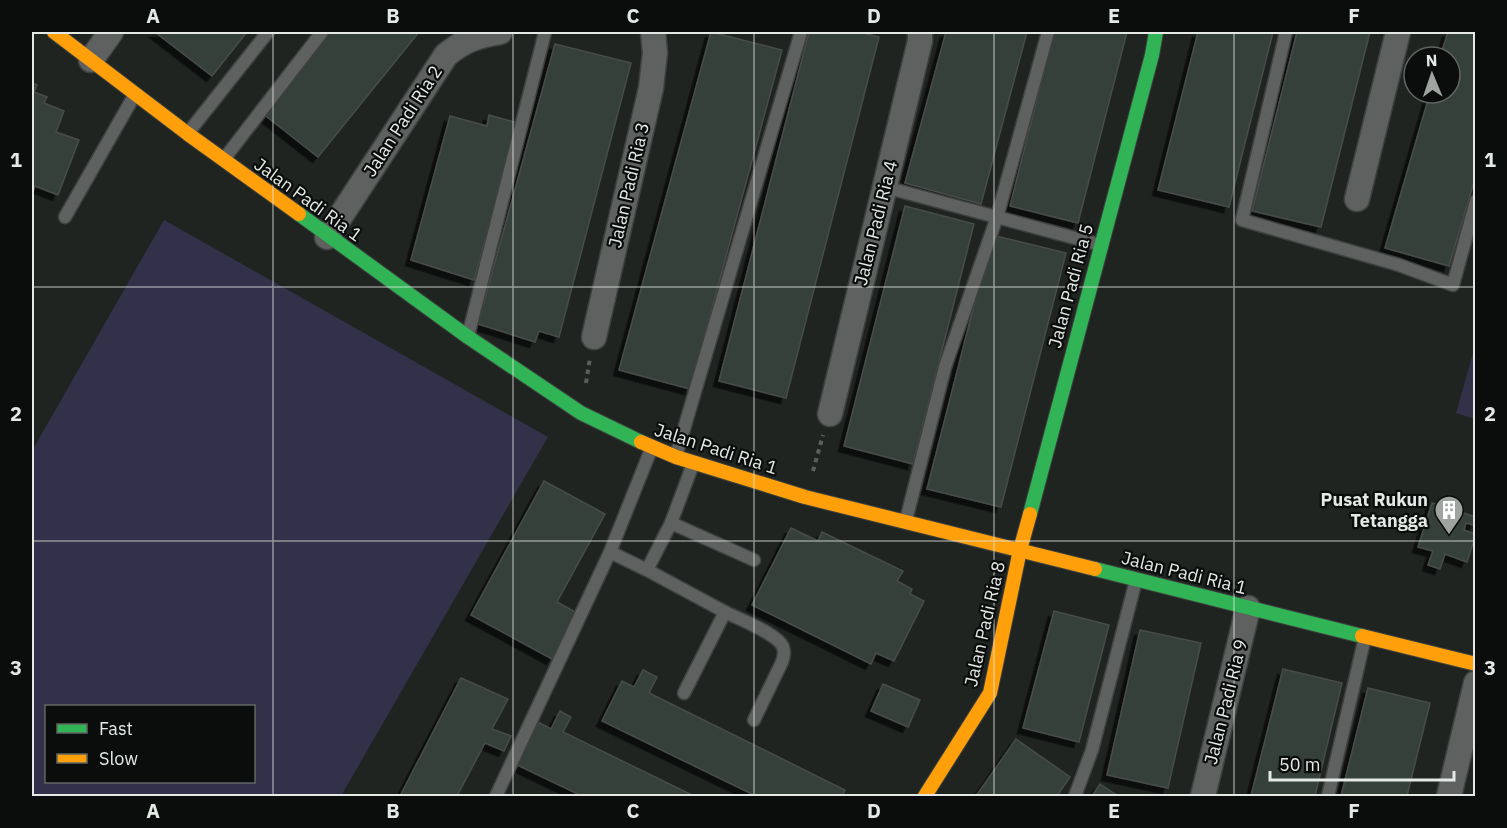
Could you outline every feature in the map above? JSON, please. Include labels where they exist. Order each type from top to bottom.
[{"type":"street","name":"Jalan Padi Ria 1","points":[[54,32],[327,237],[468,337],[581,413],[652,447],[694,463],[805,497],[1476,664]]},
{"type":"street","points":[[91,60],[111,32]]},
{"type":"street","name":"Jalan Padi Ria 2","points":[[327,237],[446,55],[461,43],[479,35],[500,32]]},
{"type":"street","name":"Jalan Padi Ria 3","points":[[594,337],[651,88],[655,53],[653,32]]},
{"type":"street","name":"Jalan Padi Ria 4","points":[[830,414],[921,32]]},
{"type":"street","name":"Jalan Padi Ria 5","points":[[1020,550],[1152,55],[1156,32]]},
{"type":"street","points":[[1357,199],[1398,32]]},
{"type":"street","name":"Jalan Padi Ria 8","points":[[925,796],[990,693],[1020,550]]},
{"type":"street","name":"Jalan Padi Ria 9","points":[[1203,796],[1248,608]]},
{"type":"street","points":[[1449,796],[1476,683]]},
{"type":"lane","points":[[188,134],[268,32]]},
{"type":"lane","points":[[222,159],[322,32]]},
{"type":"lane","points":[[468,337],[545,32]]},
{"type":"lane","points":[[676,457],[801,32]]},
{"type":"lane","points":[[906,521],[945,367],[997,218],[1048,32]]},
{"type":"lane","points":[[1286,32],[1242,220],[1399,265],[1453,285],[1476,201]]},
{"type":"lane","points":[[64,217],[136,94]]},
{"type":"lane","points":[[885,187],[1101,245]]},
{"type":"lane","points":[[496,796],[610,552],[652,447]]},
{"type":"lane","points":[[647,570],[671,523],[694,463]]},
{"type":"lane","points":[[671,523],[754,560]]},
{"type":"lane","points":[[610,552],[774,637],[783,648],[784,655],[754,720]]},
{"type":"lane","points":[[1075,796],[1092,750],[1136,579]]},
{"type":"lane","points":[[684,693],[725,612]]},
{"type":"lane","points":[[1328,796],[1365,637]]},
{"type":"path","points":[[581,413],[594,337]]},
{"type":"path","points":[[805,497],[830,414]]},
{"type":"shaded area","points":[[164,220],[548,437],[341,796],[32,796],[32,451]]},
{"type":"shaded area","points":[[1475,346],[1476,419],[1456,413]]},
{"type":"building","points":[[155,32],[247,32],[212,76]]},
{"type":"building","points":[[327,32],[419,32],[318,157],[262,113]]},
{"type":"building","points":[[711,32],[782,50],[690,389],[619,370]]},
{"type":"building","points":[[809,32],[859,32],[879,37],[786,398],[719,381]]},
{"type":"building","points":[[946,32],[1027,32],[981,204],[905,183]]},
{"type":"building","points":[[1054,32],[1127,32],[1078,223],[1010,206]]},
{"type":"building","points":[[1198,32],[1273,32],[1229,207],[1158,190]]},
{"type":"building","points":[[1297,32],[1370,32],[1321,227],[1252,211]]},
{"type":"building","points":[[1448,32],[1476,32],[1476,175],[1449,266],[1385,248],[1427,105],[1462,105],[1462,45],[1444,45]]},
{"type":"building","points":[[555,44],[631,63],[559,337],[539,331],[535,342],[478,324]]},
{"type":"building","points":[[32,83],[37,85],[34,92],[47,97],[44,103],[64,111],[56,132],[79,140],[58,195],[35,186],[32,194]]},
{"type":"building","points":[[489,115],[518,123],[474,280],[411,260],[450,116],[487,126]]},
{"type":"building","points":[[905,206],[974,224],[913,464],[844,446]]},
{"type":"building","points":[[992,235],[1066,253],[1001,507],[927,489]]},
{"type":"building","points":[[544,481],[605,514],[557,602],[577,613],[552,659],[471,615]]},
{"type":"building","name":"Pusat Rukun Tetangga","points":[[1432,503],[1476,517],[1474,525],[1466,523],[1464,530],[1476,534],[1467,562],[1445,554],[1440,569],[1428,565],[1433,551],[1418,547]]},
{"type":"building","points":[[791,528],[818,541],[822,532],[903,571],[897,581],[912,589],[910,594],[924,601],[894,661],[876,653],[871,664],[752,605]]},
{"type":"building","points":[[1054,611],[1109,625],[1079,742],[1023,728]]},
{"type":"building","points":[[1140,630],[1201,643],[1168,788],[1107,775]]},
{"type":"building","points":[[1283,669],[1342,683],[1315,796],[1251,796]]},
{"type":"building","points":[[643,670],[657,677],[649,693],[845,790],[842,796],[756,796],[602,721],[622,681],[634,687]]},
{"type":"building","points":[[461,678],[508,699],[492,729],[511,736],[504,751],[485,743],[457,796],[400,796]]},
{"type":"building","points":[[883,684],[920,700],[908,727],[871,711]]},
{"type":"building","points":[[1368,688],[1430,703],[1407,796],[1341,796]]},
{"type":"building","points":[[560,711],[571,717],[563,732],[694,796],[582,796],[517,765],[538,722],[551,729]]},
{"type":"building","points":[[1016,739],[1070,777],[1057,796],[976,796]]},
{"type":"building","points":[[1100,784],[1118,796],[1092,796]]},
{"type":"traffic: fast","points":[[1030,514],[1152,55],[1156,32]]},
{"type":"traffic: fast","points":[[299,214],[468,337],[581,413],[641,442]]},
{"type":"traffic: fast","points":[[1095,569],[1362,636]]},
{"type":"traffic: slow","points":[[54,32],[188,134],[299,214]]},
{"type":"traffic: slow","points":[[641,442],[676,457],[805,497],[1095,569]]},
{"type":"traffic: slow","points":[[925,796],[990,693],[1020,550],[1030,514]]},
{"type":"traffic: slow","points":[[1362,636],[1476,664]]},
{"type":"place","name":"Pusat Rukun Tetangga","points":[[1449,536]]}]
